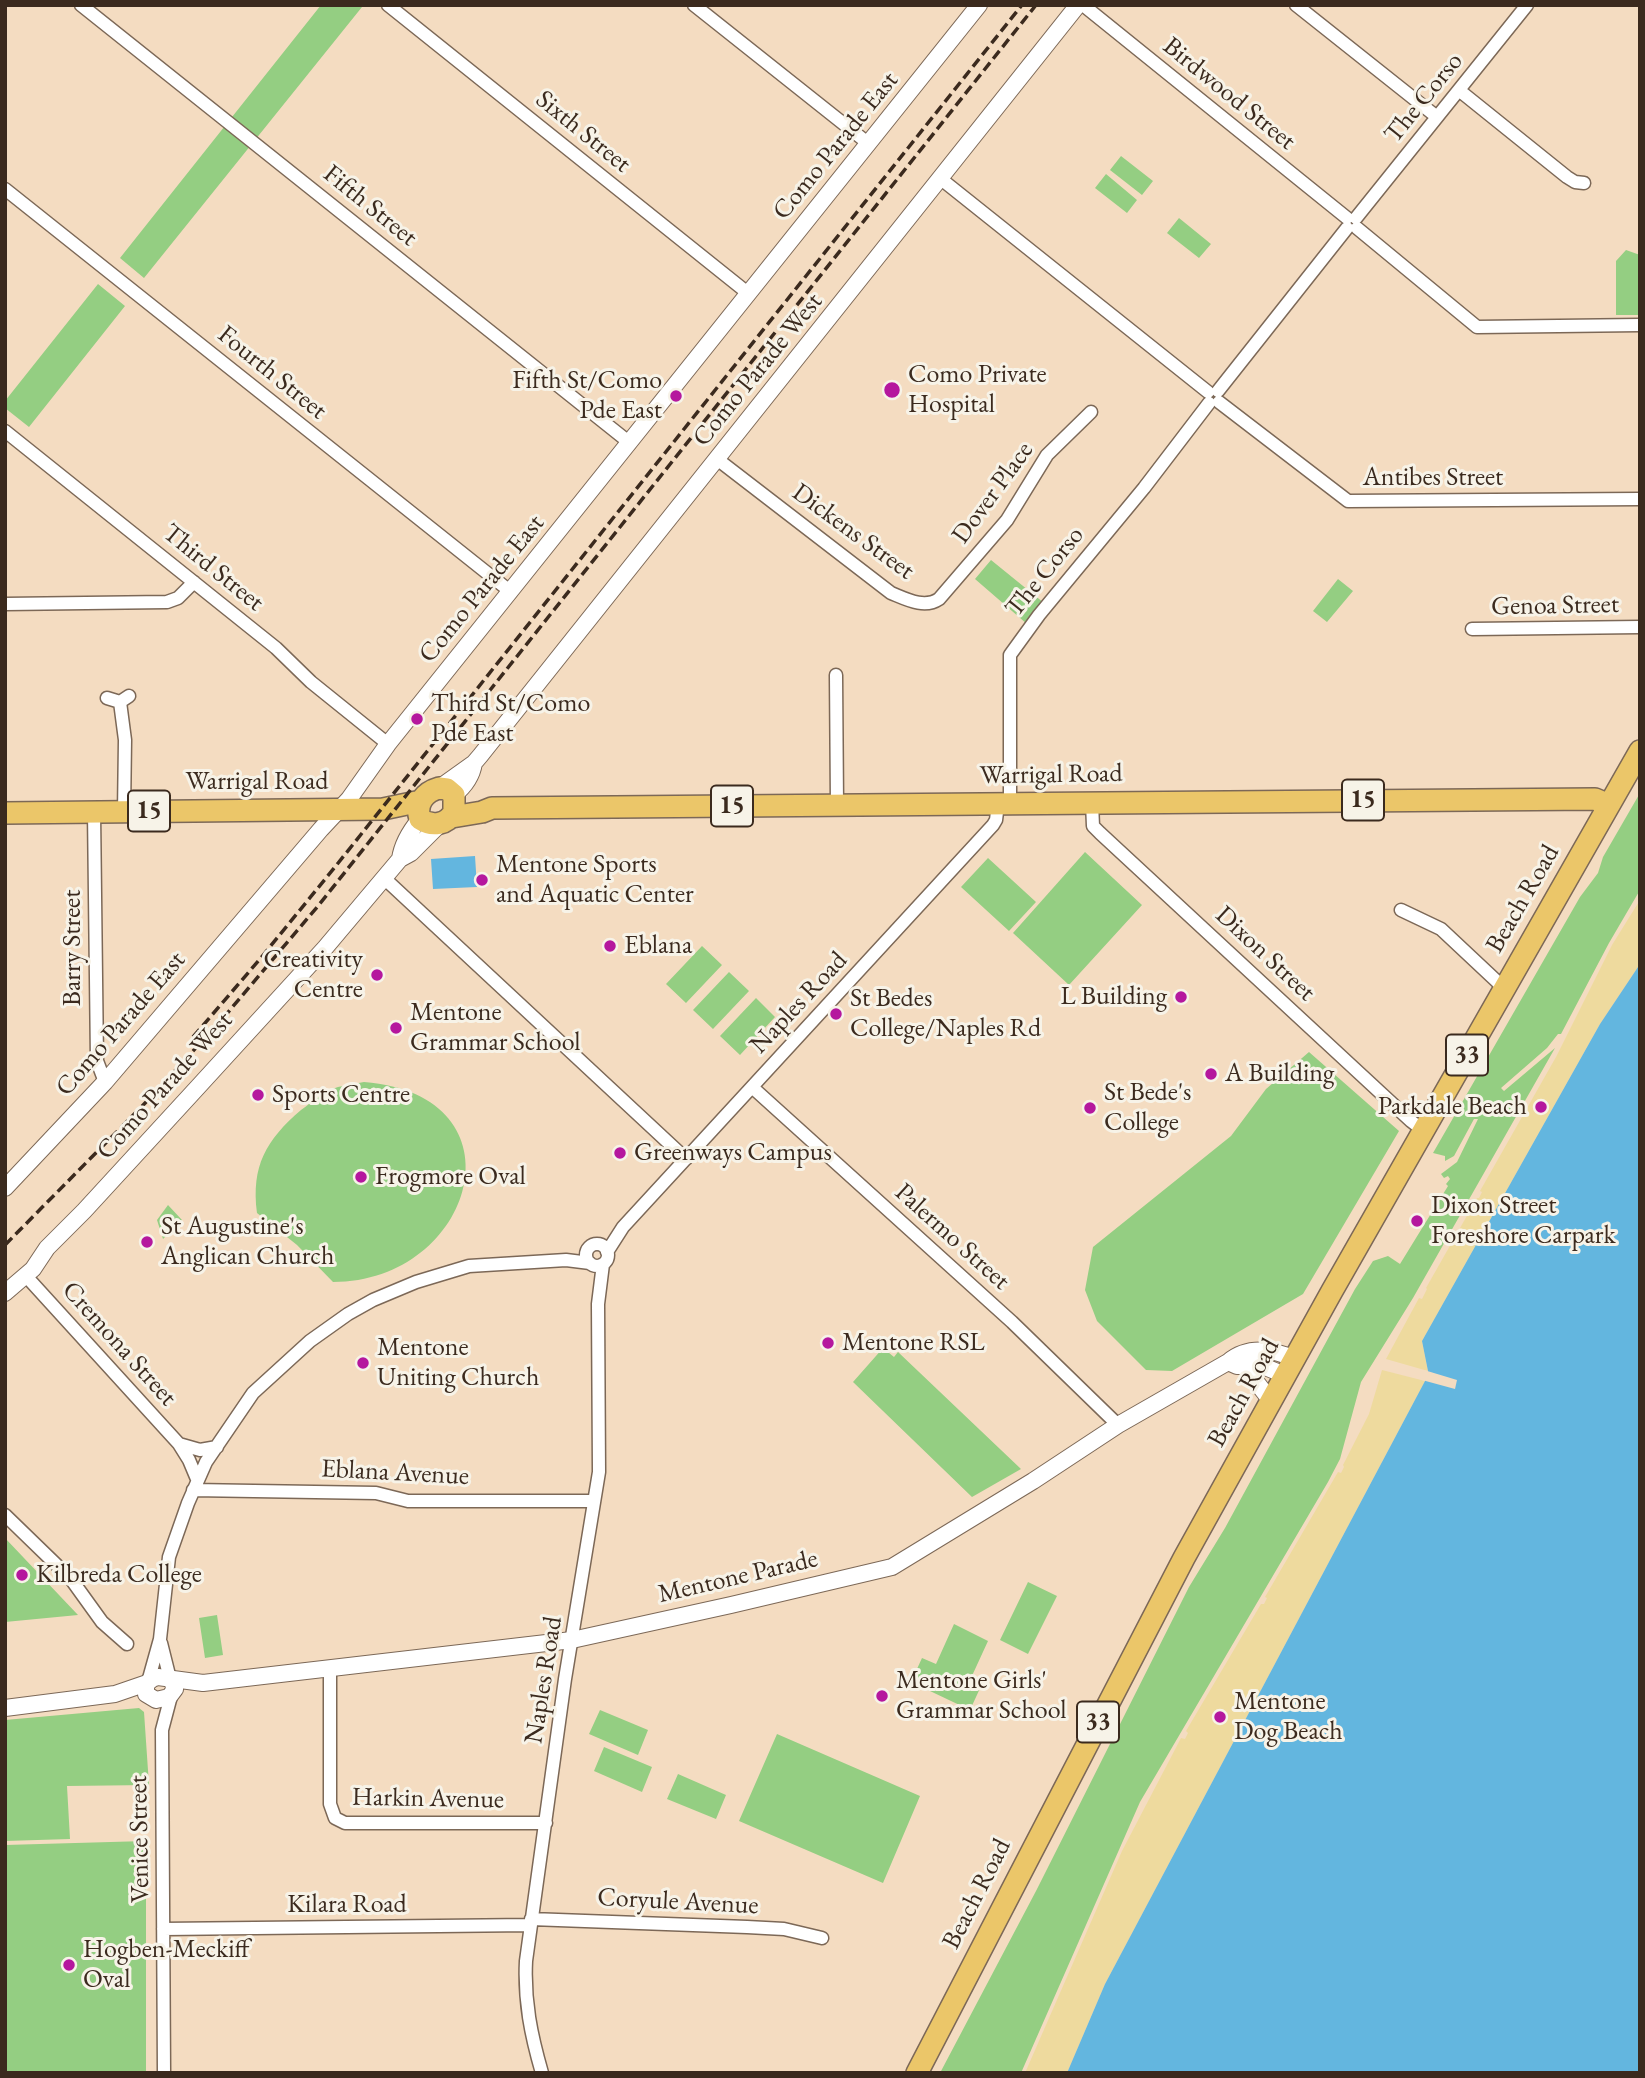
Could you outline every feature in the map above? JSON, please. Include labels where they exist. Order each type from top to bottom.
[{"type":"main road","name":"Beach Road","points":[[916,2073],[1173,1578],[1640,751]]},
{"type":"main road","name":"Warrigal Road","points":[[5,813],[383,809],[401,816],[471,799],[492,808],[1595,799],[1609,805]]},
{"type":"street","name":"Fifth Street","points":[[80,5],[630,443]]},
{"type":"street","name":"Sixth Street","points":[[388,5],[749,294]]},
{"type":"street","points":[[694,5],[869,144]]},
{"type":"street","name":"Como Parade East","points":[[5,1188],[105,1083],[349,799],[388,744],[979,5]]},
{"type":"street","name":"Como Parade West","points":[[5,1293],[26,1276],[47,1248],[325,948],[400,859],[411,853],[438,807],[1078,5]]},
{"type":"street","name":"Birdwood Street","points":[[1083,5],[1477,327],[1640,325]]},
{"type":"street","points":[[1296,5],[1437,117]]},
{"type":"street","name":"The Corso","points":[[1004,804],[1010,655],[1023,635],[1144,488],[1213,397],[1527,5]]},
{"type":"street","points":[[1460,91],[1567,177],[1584,183]]},
{"type":"street","name":"Antibes Street","points":[[941,179],[1213,397],[1348,501],[1640,499]]},
{"type":"street","name":"Fourth Street","points":[[5,189],[511,592]]},
{"type":"street","name":"Dover Place","points":[[963,571],[1007,520],[1047,455],[1091,412]]},
{"type":"street","name":"Third Street","points":[[5,430],[276,648],[312,682],[388,744]]},
{"type":"street","name":"Dickens Street","points":[[717,459],[891,593],[911,601],[933,603],[963,571]]},
{"type":"street","points":[[5,604],[167,602],[178,598],[194,582]]},
{"type":"street","name":"Genoa Street","points":[[1472,629],[1640,627]]},
{"type":"street","points":[[836,675],[837,805]]},
{"type":"street","points":[[107,698],[125,699],[124,812]]},
{"type":"street","name":"Dixon Street","points":[[1092,803],[1093,826],[1100,833],[1410,1121],[1424,1131]]},
{"type":"street","name":"Naples Road","points":[[542,2073],[528,2023],[526,1996],[531,1922],[599,1472],[599,1292],[596,1257],[993,825],[1004,804]]},
{"type":"street","name":"Barry Street","points":[[94,812],[97,1061],[105,1083]]},
{"type":"street","points":[[384,878],[686,1159]]},
{"type":"street","points":[[1401,910],[1441,929],[1505,989]]},
{"type":"street","name":"Palermo Street","points":[[752,1087],[1012,1322],[1118,1425]]},
{"type":"street","name":"Como Parade West","points":[[5,1282],[28,1259],[47,1248]]},
{"type":"street","name":"Venice Street","points":[[162,1730],[148,1690],[160,1639],[169,1557],[195,1485],[253,1394],[310,1341],[373,1300],[416,1282],[469,1266],[596,1257]]},
{"type":"street","name":"Cremona Street","points":[[26,1276],[179,1444],[192,1465],[195,1485]]},
{"type":"street","name":"Mentone Parade","points":[[171,1687],[572,1640],[891,1567],[1033,1481],[1118,1425],[1238,1354],[1274,1351],[1290,1367]]},
{"type":"street","points":[[1228,1362],[1237,1366],[1290,1367]]},
{"type":"street","points":[[1244,1366],[1271,1401]]},
{"type":"street","name":"Cremona Street","points":[[179,1444],[200,1450],[217,1447]]},
{"type":"street","name":"Eblana Avenue","points":[[195,1485],[376,1493],[408,1501],[594,1501]]},
{"type":"street","points":[[5,1516],[71,1580],[102,1622],[127,1644]]},
{"type":"street","name":"Venice Street","points":[[160,1639],[171,1687],[162,1730],[164,2073]]},
{"type":"street","name":"Harkin Avenue","points":[[330,1668],[330,1804],[335,1818],[345,1823],[546,1823]]},
{"type":"street","points":[[5,1708],[148,1690],[160,1700],[171,1687],[156,1677],[148,1690]]},
{"type":"street","name":"Kilara Road","points":[[163,1929],[531,1922]]},
{"type":"street","name":"Coryule Avenue","points":[[531,1922],[747,1927],[784,1930],[822,1938]]},
{"type":"green space","points":[[321,5],[362,7],[144,278],[120,258]]},
{"type":"green space","points":[[1121,156],[1153,181],[1142,195],[1110,170]]},
{"type":"green space","points":[[1106,174],[1137,200],[1127,213],[1095,188]]},
{"type":"green space","points":[[1179,218],[1211,244],[1199,258],[1167,233]]},
{"type":"green space","points":[[1626,250],[1640,255],[1640,315],[1616,315],[1616,261]]},
{"type":"green space","points":[[98,284],[125,306],[29,427],[5,408],[5,401]]},
{"type":"green space","points":[[991,560],[1044,603],[1027,624],[975,579]]},
{"type":"green space","points":[[1338,579],[1353,591],[1327,622],[1313,611]]},
{"type":"green space","points":[[1640,793],[1640,890],[1561,1034],[1501,1088],[1504,1091],[1555,1048],[1413,1298],[1361,1382],[1340,1459],[1328,1482],[1140,1802],[1021,2073],[940,2073],[1036,1891],[1189,1587],[1225,1528],[1355,1289],[1373,1261],[1388,1256],[1400,1264],[1448,1186],[1446,1184],[1450,1179],[1441,1174],[1457,1162],[1478,1119],[1474,1119],[1454,1156],[1445,1161],[1445,1156],[1433,1153],[1580,897],[1598,873],[1603,857]]},
{"type":"green space","points":[[1085,852],[1142,905],[1069,985],[1013,933]]},
{"type":"green space","points":[[988,858],[1036,902],[1009,931],[961,887]]},
{"type":"green space","points":[[702,946],[722,965],[686,1003],[666,984]]},
{"type":"green space","points":[[729,972],[749,991],[713,1029],[693,1010]]},
{"type":"green space","points":[[756,998],[775,1017],[740,1055],[720,1036]]},
{"type":"green space","points":[[1309,1052],[1399,1131],[1303,1294],[1172,1371],[1146,1370],[1097,1321],[1085,1290],[1093,1247],[1231,1136],[1266,1089]]},
{"type":"green space","name":"Frogmore Oval","points":[[364,1082],[416,1094],[449,1119],[464,1151],[464,1187],[449,1222],[421,1253],[382,1274],[333,1282],[297,1245],[257,1213],[256,1181],[270,1143],[301,1110],[328,1091]]},
{"type":"green space","points":[[168,1205],[182,1220],[163,1239],[157,1220]]},
{"type":"green space","points":[[883,1348],[894,1357],[898,1352],[1021,1469],[972,1497],[853,1382]]},
{"type":"green space","name":"Kilbreda College","points":[[5,1538],[78,1615],[5,1622]]},
{"type":"green space","points":[[1028,1582],[1057,1596],[1028,1654],[1000,1640]]},
{"type":"green space","points":[[217,1615],[223,1655],[205,1658],[199,1618]]},
{"type":"green space","points":[[954,1624],[988,1641],[971,1678],[982,1684],[970,1710],[911,1682],[922,1658],[936,1664]]},
{"type":"green space","points":[[139,1708],[144,1712],[149,1785],[67,1786],[70,1839],[5,1841],[5,1720]]},
{"type":"green space","points":[[600,1710],[648,1730],[638,1755],[589,1734]]},
{"type":"green space","points":[[777,1734],[920,1796],[883,1883],[739,1821]]},
{"type":"green space","points":[[604,1747],[652,1767],[642,1792],[594,1771]]},
{"type":"green space","points":[[678,1774],[726,1795],[716,1819],[667,1799]]},
{"type":"green space","name":"Hogben-Meckiff Oval","points":[[146,1841],[146,2073],[5,2073],[5,1845]]},
{"type":"sand","name":"Parkdale Beach","points":[[1640,900],[1640,964],[1600,1024],[1422,1341],[1428,1371],[1386,1359],[1479,1198],[1482,1192],[1480,1191],[1556,1057],[1612,945]]},
{"type":"sand","name":"Mentone Dog Beach","points":[[1382,1370],[1425,1381],[1105,1984],[1067,2073],[1025,2073],[1122,1851],[1181,1738],[1185,1739],[1188,1733],[1186,1731],[1261,1604],[1264,1604],[1267,1598],[1265,1597],[1338,1472],[1341,1473],[1369,1414]]},
{"type":"water","points":[[475,856],[477,887],[433,889],[431,859]]},
{"type":"water","points":[[1640,964],[1640,2073],[1067,2073],[1105,1984],[1425,1381],[1428,1371],[1422,1341],[1600,1024]]},
{"type":"pier","points":[[1424,1370],[1457,1380],[1455,1389],[1422,1380]]},
{"type":"railway","points":[[193,1037],[335,867],[1022,5]]},
{"type":"railway","points":[[5,1245],[154,1094],[224,1017],[318,906],[1036,5]]},
{"type":"place","name":"Como Private Hospital","points":[[892,390]]},
{"type":"place","name":"Fifth St/Como Pde East","points":[[676,396]]},
{"type":"place","name":"Third St/Como Pde East","points":[[417,719]]},
{"type":"place","name":"Mentone Sports and Aquatic Center","points":[[482,880]]},
{"type":"place","name":"Eblana","points":[[610,946]]},
{"type":"place","name":"Creativity Centre","points":[[377,975]]},
{"type":"place","name":"L Building","points":[[1181,997]]},
{"type":"place","name":"St Bedes College/Naples Rd","points":[[836,1014]]},
{"type":"place","name":"Mentone Grammar School","points":[[396,1028]]},
{"type":"place","name":"A Building","points":[[1211,1074]]},
{"type":"place","name":"Sports Centre","points":[[258,1095]]},
{"type":"place","name":"Parkdale Beach","points":[[1541,1107]]},
{"type":"place","name":"St Bede's College","points":[[1090,1108]]},
{"type":"place","name":"Greenways Campus","points":[[620,1153]]},
{"type":"place","name":"Frogmore Oval","points":[[361,1177]]},
{"type":"place","name":"Dixon Street Foreshore Carpark","points":[[1417,1221]]},
{"type":"place","name":"St Augustine's Anglican Church","points":[[147,1242]]},
{"type":"place","name":"Mentone RSL","points":[[828,1343]]},
{"type":"place","name":"Mentone Uniting Church","points":[[363,1363]]},
{"type":"place","name":"Kilbreda College","points":[[22,1575]]},
{"type":"place","name":"Mentone Girls' Grammar School","points":[[882,1696]]},
{"type":"place","name":"Mentone Dog Beach","points":[[1220,1717]]},
{"type":"place","name":"Hogben-Meckiff Oval","points":[[69,1965]]}]
